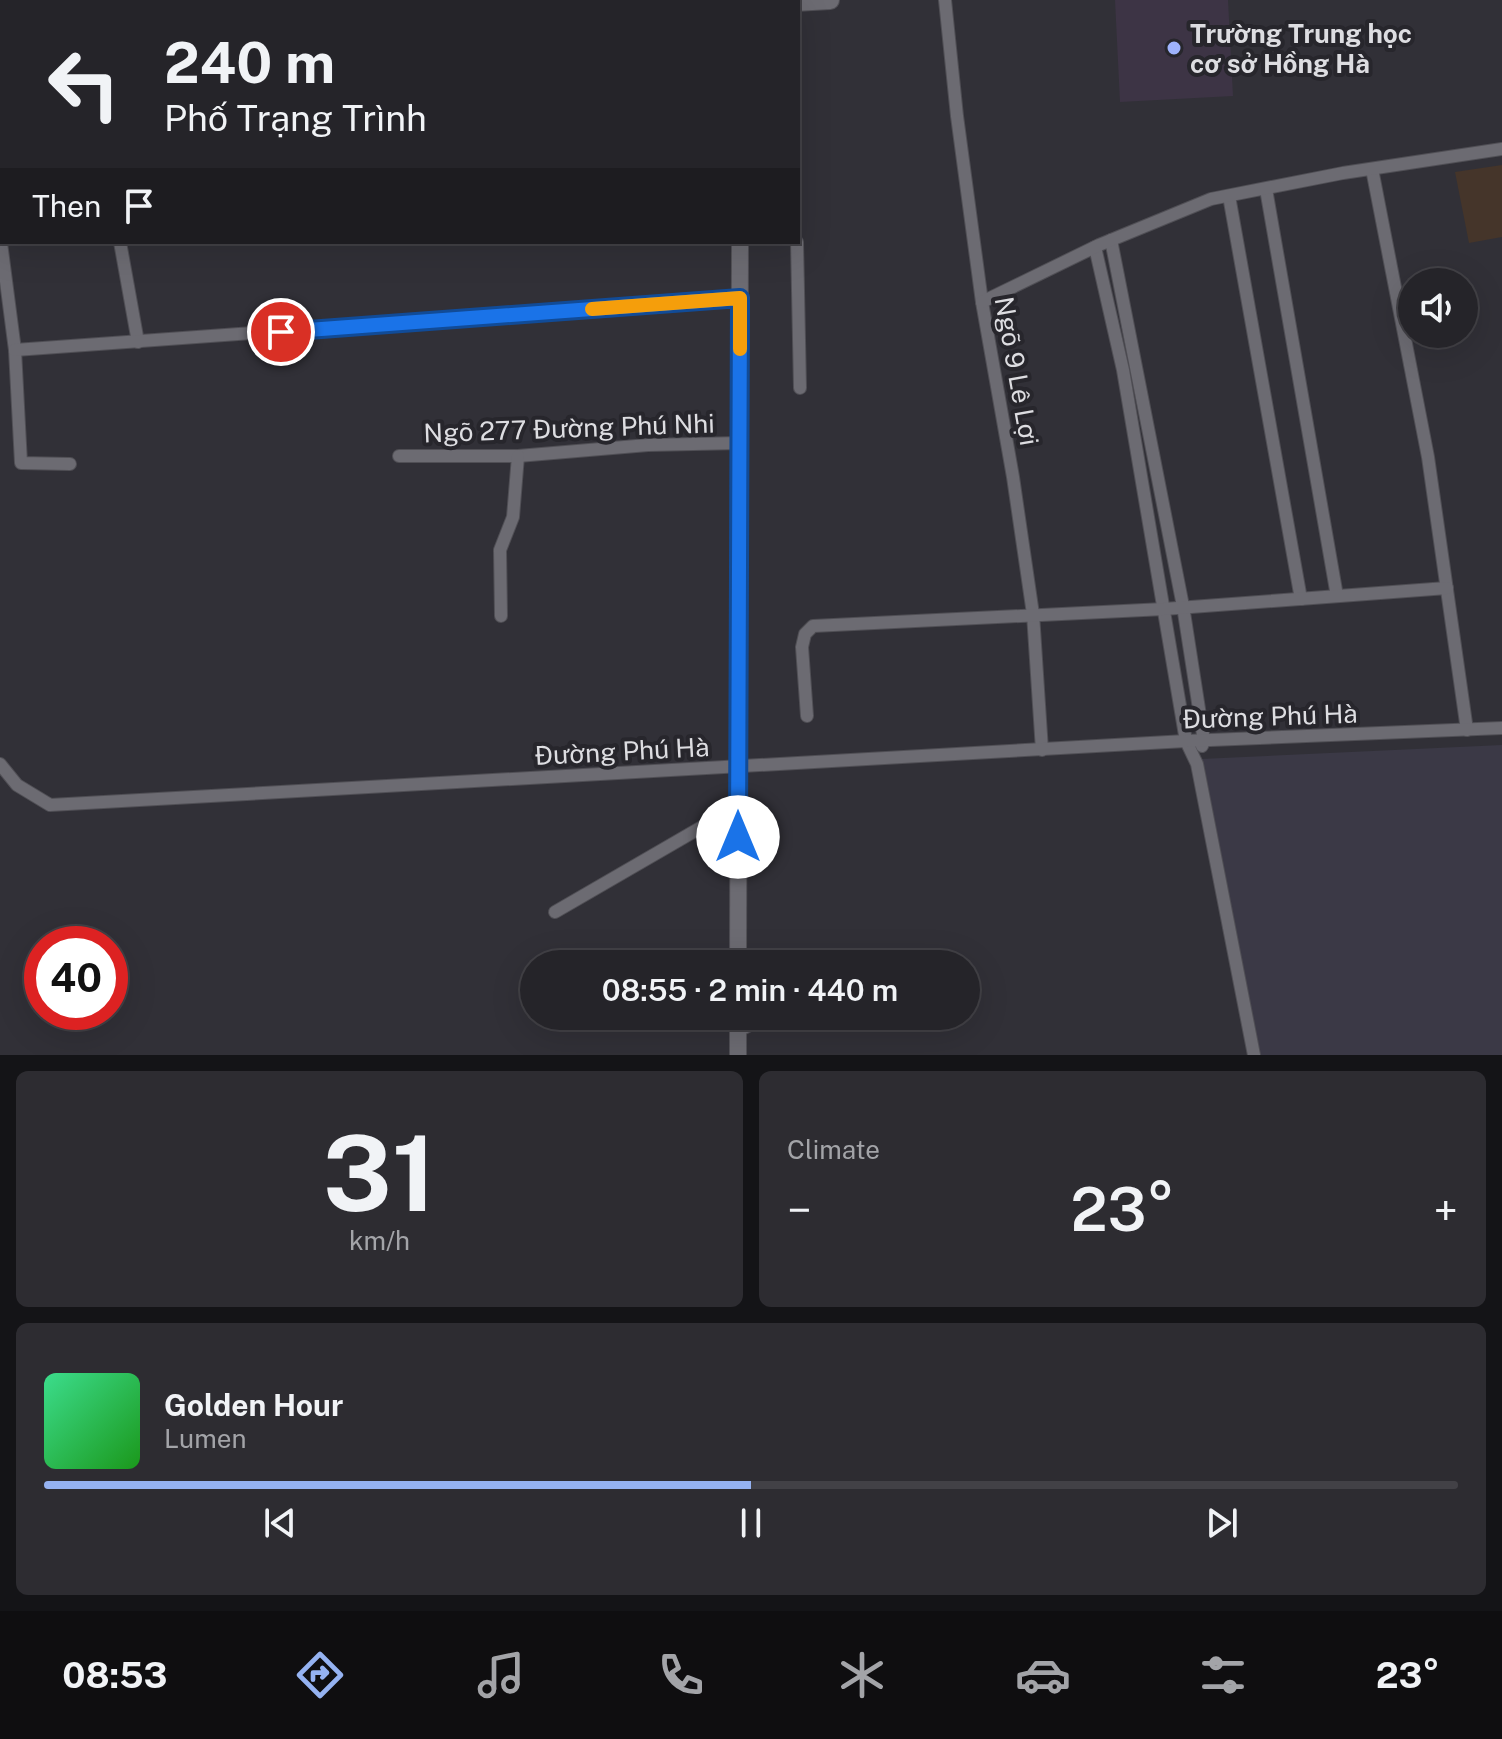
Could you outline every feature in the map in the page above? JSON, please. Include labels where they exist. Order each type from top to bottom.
[{"type":"main road","points":[[800,2],[830,0]]},
{"type":"street","name":"Ngõ 9 Lê Lợi","points":[[945,0],[982,302],[1033,614],[1042,750]]},
{"type":"street","points":[[982,302],[1095,247],[1211,199],[1502,149]]},
{"type":"street","points":[[1372,169],[1428,457],[1467,730]]},
{"type":"street","points":[[1266,189],[1337,596]]},
{"type":"street","points":[[1229,196],[1301,599]]},
{"type":"street","points":[[1111,240],[1183,606],[1204,741],[1197,764]]},
{"type":"street","points":[[1,244],[15,350],[21,463],[70,464]]},
{"type":"street","points":[[120,244],[138,342]]},
{"type":"street","points":[[738,950],[740,244]]},
{"type":"street","points":[[797,244],[800,388]]},
{"type":"street","points":[[1095,247],[1123,370],[1186,741],[1197,764],[1254,1055]]},
{"type":"street","points":[[15,350],[740,298]]},
{"type":"street","name":"Ngõ 277 Đường Phú Nhi","points":[[399,456],[518,456],[648,445],[740,443]]},
{"type":"street","points":[[501,616],[500,550],[513,517],[518,456]]},
{"type":"street","points":[[807,716],[802,647],[805,634],[813,626],[1164,609],[1447,588]]},
{"type":"street","name":"Đường Phú Hà","points":[[0,764],[17,785],[50,805],[1186,741],[1502,728]]},
{"type":"street","points":[[555,912],[738,806]]},
{"type":"street","points":[[738,1030],[738,1055]]},
{"type":"shaded area","name":"Trường Trung học cơ sở Hồng Hà","points":[[1115,0],[1228,0],[1233,96],[1120,102]]},
{"type":"shaded area","points":[[1502,165],[1502,237],[1469,243],[1455,172]]},
{"type":"shaded area","points":[[1502,745],[1502,1055],[1254,1055],[1201,759]]},
{"type":"slow traffic","points":[[592,309],[740,298],[740,349]]},
{"type":"place","name":"Trường Trung học cơ sở Hồng Hà","points":[[1174,48]]},
{"type":"route","points":[[281,332],[740,298],[738,837]]}]
